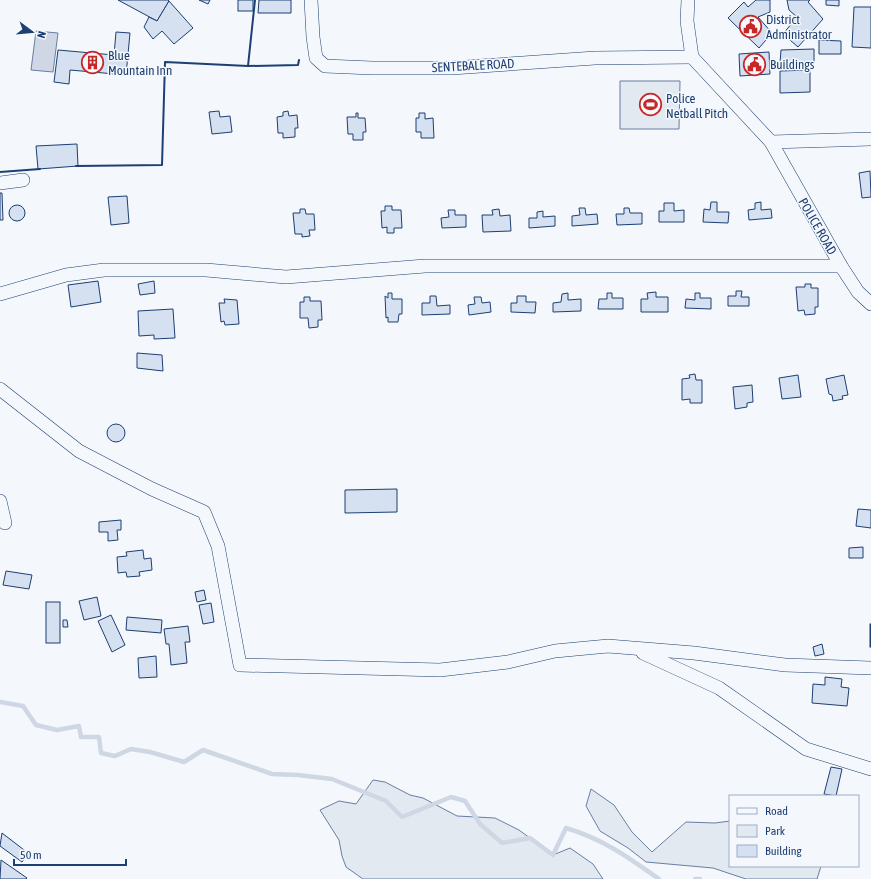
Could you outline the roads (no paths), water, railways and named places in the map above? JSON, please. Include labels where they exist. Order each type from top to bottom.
[{"type":"street","name":"SENTEBALE ROAD","points":[[311,0],[316,58],[325,66],[372,68],[452,68],[595,58],[692,57]]},
{"type":"street","points":[[688,0],[687,21],[692,57]]},
{"type":"street","name":"POLICE ROAD","points":[[692,57],[771,142],[841,266],[858,292],[871,304]]},
{"type":"street","points":[[771,142],[871,139]]},
{"type":"street","points":[[0,183],[23,180]]},
{"type":"street","points":[[0,294],[66,275],[104,270],[206,270],[286,277],[425,266],[841,266]]},
{"type":"street","points":[[0,389],[79,451],[152,489],[204,512],[218,546],[240,665],[440,670],[508,662],[555,651],[608,646],[694,653],[785,665],[871,668]]},
{"type":"street","points":[[0,501],[4,523]]},
{"type":"street","points":[[634,648],[719,688],[806,749],[871,769]]},
{"type":"waterway","points":[[0,702],[23,706],[36,725],[57,730],[79,726],[81,737],[99,737],[101,753],[115,756],[131,749],[150,752],[184,762],[203,750],[272,774],[332,779],[386,801],[402,817],[451,797],[465,801],[480,824],[502,843],[530,838],[553,855],[566,828],[604,843],[659,879]]},
{"type":"waterway","points":[[695,879],[700,879]]},
{"type":"place","name":"District Administrator","points":[[751,26]]},
{"type":"place","name":"Blue Mountain Inn","points":[[92,62]]},
{"type":"place","name":"Buildings","points":[[755,64]]},
{"type":"place","name":"Police Netball Pitch","points":[[650,105]]}]
